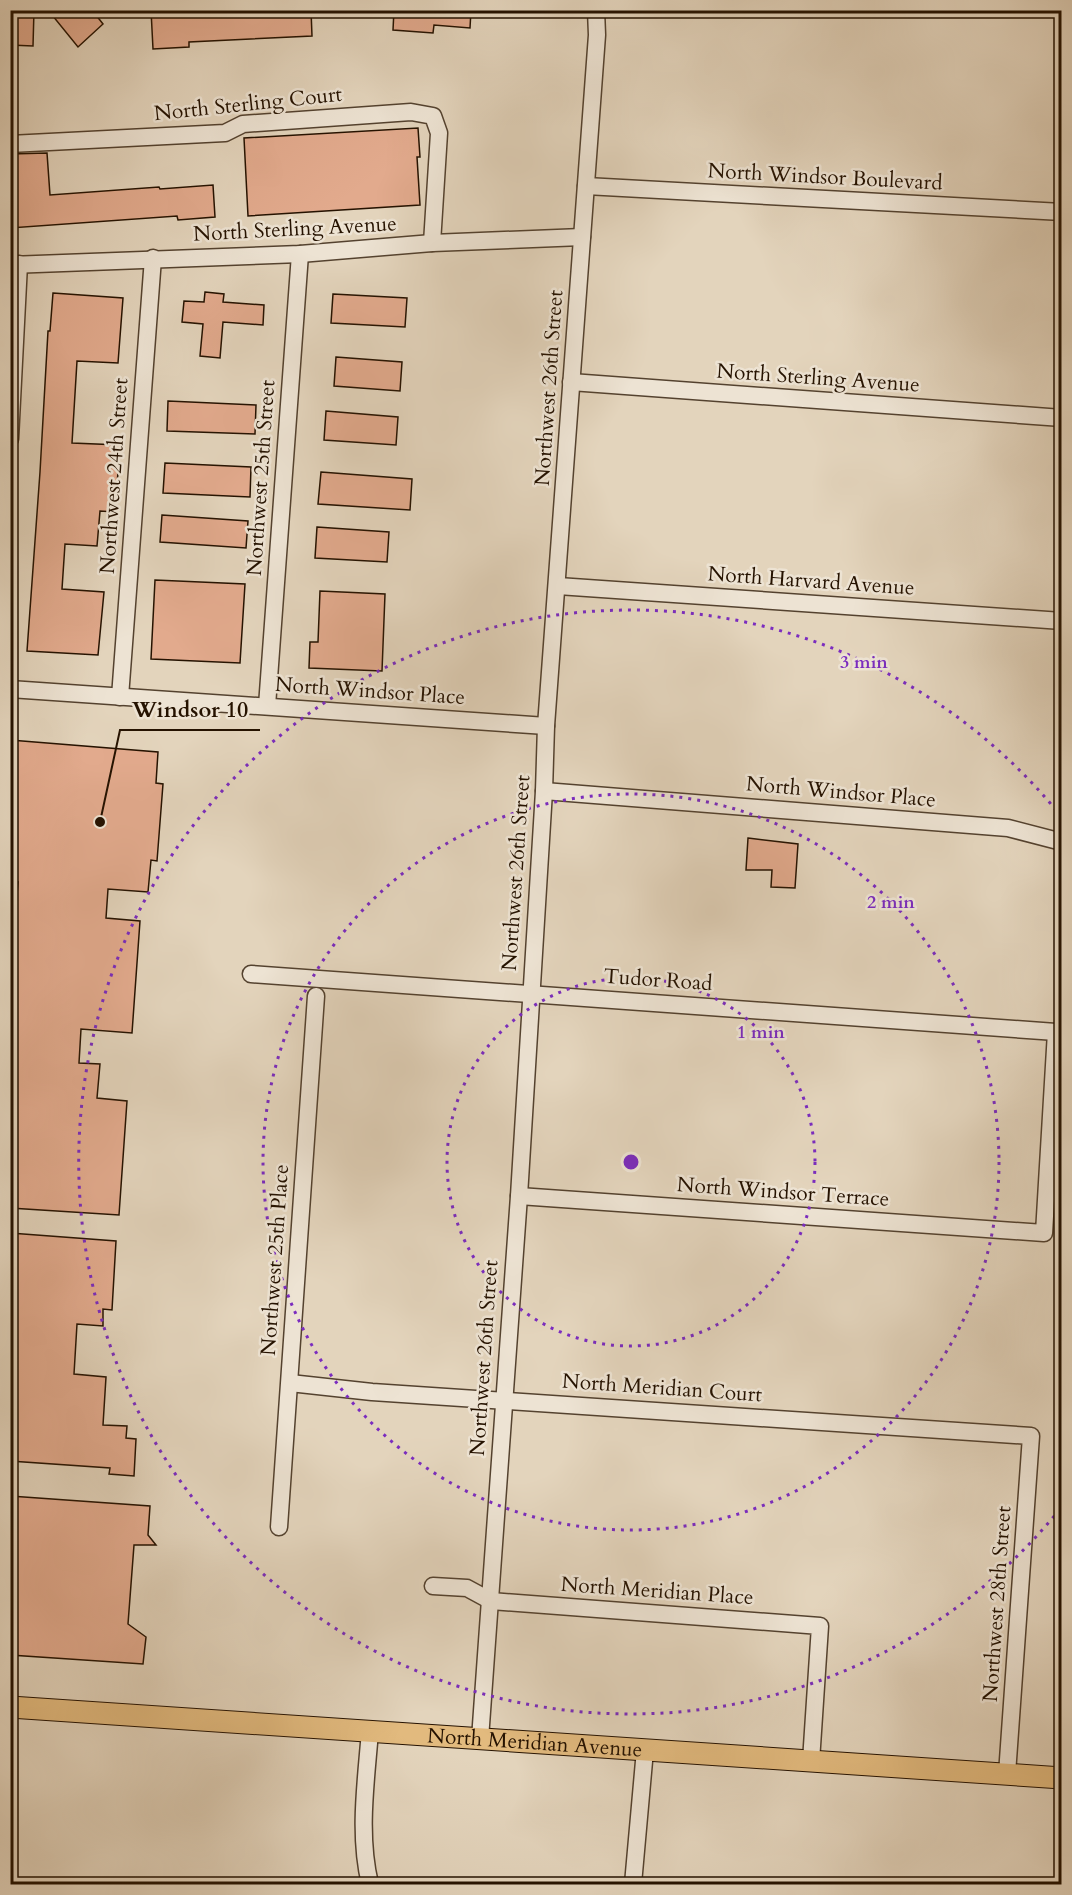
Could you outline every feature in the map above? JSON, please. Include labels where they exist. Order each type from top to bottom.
[{"type":"main road","name":"North Meridian Avenue","points":[[10,1707],[1062,1778]]},
{"type":"street","name":"Northwest 26th Street","points":[[480,1739],[519,1196],[546,726],[597,35],[596,10]]},
{"type":"street","name":"North Sterling Court","points":[[10,144],[225,133],[243,123],[411,112],[433,116],[439,133],[432,243]]},
{"type":"street","name":"North Windsor Boulevard","points":[[586,186],[1062,212]]},
{"type":"street","name":"North Sterling Avenue","points":[[15,265],[300,254],[432,243],[582,237]]},
{"type":"street","name":"Northwest 25th Street","points":[[267,706],[300,254]]},
{"type":"street","name":"Northwest 24th Street","points":[[120,697],[153,258]]},
{"type":"street","points":[[10,439],[15,265]]},
{"type":"street","name":"North Sterling Avenue","points":[[572,382],[1062,418]]},
{"type":"street","name":"North Harvard Avenue","points":[[558,586],[1062,621]]},
{"type":"street","name":"North Windsor Place","points":[[10,689],[546,726]]},
{"type":"street","name":"North Windsor Place","points":[[544,791],[1008,828],[1062,842]]},
{"type":"street","name":"Tudor Road","points":[[251,974],[1059,1030]]},
{"type":"street","name":"Northwest 25th Place","points":[[279,1527],[316,996]]},
{"type":"street","name":"North Windsor Terrace","points":[[519,1196],[1044,1233],[1059,1030]]},
{"type":"street","name":"North Meridian Court","points":[[290,1383],[397,1394],[1031,1436]]},
{"type":"street","name":"Northwest 28th Street","points":[[1007,1774],[1031,1436]]},
{"type":"street","points":[[433,1586],[467,1588],[491,1601]]},
{"type":"street","name":"North Meridian Place","points":[[491,1601],[820,1626],[811,1761]]},
{"type":"street","points":[[370,1731],[363,1822],[365,1863],[370,1884]]},
{"type":"street","points":[[633,1884],[645,1750]]},
{"type":"building","points":[[10,10],[34,10],[33,46],[10,45]]},
{"type":"building","points":[[48,10],[92,10],[103,24],[78,47]]},
{"type":"building","points":[[151,10],[311,10],[312,36],[189,42],[189,47],[153,49]]},
{"type":"building","points":[[394,10],[471,10],[470,28],[434,25],[433,33],[393,30]]},
{"type":"building","points":[[418,128],[420,205],[248,216],[244,138]]},
{"type":"building","points":[[47,153],[50,195],[213,185],[215,217],[178,220],[177,216],[10,228],[10,154]]},
{"type":"building","points":[[205,292],[224,294],[223,302],[264,305],[263,325],[223,322],[220,358],[200,356],[203,324],[182,322],[184,301],[204,302]]},
{"type":"building","points":[[53,293],[123,298],[118,363],[77,361],[72,443],[120,445],[115,512],[100,511],[97,546],[65,544],[62,589],[104,592],[98,655],[27,651],[48,331],[50,331]]},
{"type":"building","points":[[333,294],[407,298],[405,327],[331,323]]},
{"type":"building","points":[[336,357],[402,362],[400,391],[334,386]]},
{"type":"building","points":[[168,401],[256,405],[255,434],[167,431]]},
{"type":"building","points":[[326,411],[398,417],[396,445],[324,440]]},
{"type":"building","points":[[165,463],[251,467],[250,497],[163,493]]},
{"type":"building","points":[[321,472],[412,479],[410,510],[318,504]]},
{"type":"building","points":[[162,515],[248,521],[246,548],[160,542]]},
{"type":"building","points":[[317,527],[389,532],[387,562],[315,558]]},
{"type":"building","points":[[155,580],[245,584],[240,663],[151,659]]},
{"type":"building","points":[[320,591],[385,594],[382,671],[309,668],[310,642],[318,642]]},
{"type":"building","points":[[10,740],[158,752],[156,783],[163,784],[157,861],[151,860],[148,892],[108,889],[106,918],[140,921],[132,1033],[81,1029],[79,1063],[100,1064],[97,1098],[127,1101],[119,1215],[10,1208],[10,985],[18,882],[10,881]]},
{"type":"building","points":[[748,838],[798,844],[795,888],[771,887],[772,870],[746,870]]},
{"type":"building","points":[[10,1233],[116,1241],[112,1310],[103,1309],[103,1326],[77,1324],[74,1374],[106,1377],[103,1425],[127,1426],[126,1438],[136,1439],[134,1476],[109,1474],[110,1468],[10,1461]]},
{"type":"building","points":[[10,1496],[150,1506],[148,1535],[156,1545],[134,1545],[128,1624],[146,1637],[143,1664],[10,1655]]},
{"type":"place","name":"Windsor 10","points":[[100,822]]}]
